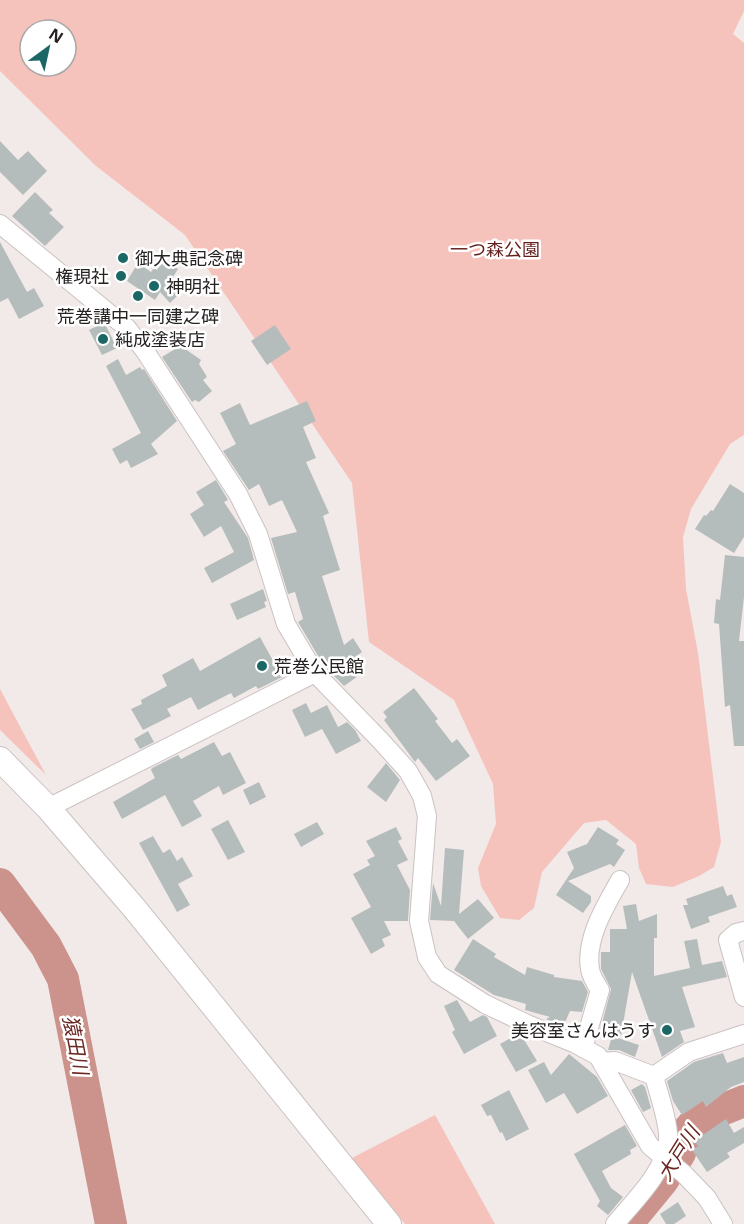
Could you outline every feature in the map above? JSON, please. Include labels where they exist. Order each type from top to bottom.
[{"type":"street","points":[[0,224],[127,328],[145,351],[238,494],[258,534],[286,624],[315,673],[401,764],[422,796],[427,816],[419,921],[427,957],[438,975],[485,1004],[598,1056],[650,1146],[684,1174],[707,1198],[723,1224]]},
{"type":"street","points":[[48,808],[315,673]]},
{"type":"street","points":[[0,759],[48,808],[135,909],[389,1224]]},
{"type":"street","points":[[583,1048],[600,990],[590,971],[589,957],[599,917],[620,880]]},
{"type":"street","points":[[744,932],[736,933],[728,940],[744,998]]},
{"type":"street","points":[[654,1076],[689,1052],[727,1038],[744,1035]]},
{"type":"street","points":[[602,1062],[615,1061],[654,1076]]},
{"type":"street","points":[[615,1224],[651,1180],[664,1159],[668,1139],[654,1076]]},
{"type":"green space","name":"一つ森公園","points":[[0,0],[744,0],[744,11],[733,34],[744,43],[744,435],[730,444],[691,509],[683,537],[686,589],[698,653],[721,842],[714,867],[673,887],[646,884],[639,868],[636,844],[606,820],[584,823],[542,872],[534,908],[519,920],[500,918],[481,886],[478,868],[496,824],[493,784],[454,700],[369,642],[352,483],[185,235],[96,166],[0,71]]},
{"type":"green space","points":[[0,689],[46,775],[0,730]]},
{"type":"green space","points":[[435,1115],[495,1224],[405,1224],[352,1158]]},
{"type":"building","points":[[0,141],[18,160],[28,151],[47,171],[23,195],[0,172]]},
{"type":"building","points":[[35,192],[53,210],[49,213],[64,227],[45,246],[12,216]]},
{"type":"building","points":[[0,242],[27,292],[34,288],[44,306],[19,319],[8,298],[0,302]]},
{"type":"building","points":[[163,260],[178,269],[171,280],[181,292],[170,303],[160,292],[155,300],[127,281],[138,263],[151,272],[154,268],[157,270]]},
{"type":"building","name":"純成塗装店","points":[[103,323],[117,348],[102,355],[89,330]]},
{"type":"building","points":[[275,325],[291,349],[267,365],[251,341]]},
{"type":"building","points":[[178,344],[201,360],[199,364],[207,377],[203,380],[212,391],[199,402],[195,400],[192,402],[162,357],[175,349]]},
{"type":"building","points":[[118,359],[126,375],[140,367],[144,369],[177,421],[151,444],[158,454],[131,468],[127,460],[120,464],[112,449],[141,433],[106,366]]},
{"type":"building","points":[[307,401],[316,421],[303,427],[316,458],[306,462],[329,513],[323,516],[340,570],[322,576],[344,645],[353,638],[362,652],[351,660],[361,674],[344,686],[324,666],[298,622],[303,619],[295,592],[288,594],[271,538],[297,532],[282,500],[269,506],[259,484],[249,490],[223,451],[236,444],[220,413],[240,403],[250,425]]},
{"type":"building","points":[[216,480],[228,500],[224,502],[248,538],[254,560],[212,583],[204,568],[234,552],[221,526],[204,537],[190,514],[204,505],[196,492]]},
{"type":"building","points":[[730,484],[744,493],[744,537],[734,553],[695,529],[704,515],[713,511]]},
{"type":"building","points":[[725,555],[744,557],[744,597],[739,641],[744,641],[744,746],[734,746],[730,705],[725,707],[719,624],[714,623],[716,599],[720,600]]},
{"type":"building","points":[[263,589],[267,601],[264,602],[266,607],[237,620],[230,604]]},
{"type":"building","points":[[260,637],[282,677],[258,689],[256,686],[234,698],[231,693],[198,710],[191,697],[167,709],[171,716],[143,730],[131,709],[142,704],[141,700],[167,686],[162,675],[193,658],[200,671]]},
{"type":"building","points":[[414,688],[438,719],[435,721],[452,743],[457,739],[470,756],[436,781],[418,758],[415,762],[384,720],[387,717],[383,712]]},
{"type":"building","points":[[306,703],[311,713],[327,705],[338,727],[347,722],[361,741],[336,754],[322,729],[305,737],[292,710]]},
{"type":"building","points":[[148,731],[154,742],[140,749],[134,739]]},
{"type":"building","points":[[214,742],[222,756],[230,752],[246,783],[223,795],[219,786],[193,801],[202,816],[182,827],[165,795],[122,819],[113,802],[155,778],[152,768],[178,755],[181,759]]},
{"type":"building","points":[[386,763],[400,780],[386,802],[367,787]]},
{"type":"building","points":[[259,782],[266,797],[250,805],[243,790]]},
{"type":"building","points":[[228,820],[245,852],[228,860],[211,829]]},
{"type":"building","points":[[317,822],[324,834],[301,847],[294,834]]},
{"type":"building","points":[[396,827],[402,839],[398,841],[408,860],[397,865],[410,890],[408,921],[384,921],[391,935],[382,939],[385,946],[371,954],[351,918],[371,907],[353,874],[370,865],[367,860],[375,856],[366,841]]},
{"type":"building","points":[[598,827],[619,840],[616,844],[625,850],[614,867],[610,864],[568,881],[591,896],[591,902],[583,913],[556,895],[574,868],[567,852],[587,844]]},
{"type":"building","points":[[153,836],[163,853],[170,849],[177,861],[182,857],[193,876],[178,884],[190,905],[177,912],[139,843]]},
{"type":"building","points":[[445,848],[464,850],[459,914],[478,899],[494,918],[468,939],[454,921],[430,920],[433,883],[441,906]]},
{"type":"building","points":[[723,886],[727,896],[732,894],[737,907],[708,917],[710,922],[691,929],[683,905],[688,905],[686,899]]},
{"type":"building","points":[[636,904],[639,921],[657,914],[657,938],[654,938],[654,976],[690,968],[684,941],[697,939],[702,965],[722,961],[727,977],[682,987],[695,1027],[680,1031],[684,1042],[662,1057],[632,972],[621,1036],[603,1033],[604,1028],[601,1027],[611,989],[601,969],[601,952],[610,952],[610,929],[627,929],[623,906]]},
{"type":"building","points":[[473,939],[496,954],[494,957],[525,975],[527,967],[554,975],[554,977],[582,981],[588,992],[582,1012],[570,1011],[563,1027],[546,1019],[550,1017],[525,1010],[526,1004],[494,995],[454,970]]},
{"type":"building","points":[[457,1000],[470,1022],[483,1015],[487,1017],[497,1036],[464,1054],[452,1032],[455,1030],[444,1006]]},
{"type":"building","points":[[520,1033],[537,1061],[516,1072],[500,1044]]},
{"type":"building","points":[[612,1036],[639,1045],[635,1057],[619,1050],[608,1050]]},
{"type":"building","points":[[723,1053],[727,1063],[744,1057],[744,1082],[731,1087],[706,1107],[703,1101],[682,1115],[673,1101],[667,1081],[694,1062]]},
{"type":"building","points":[[569,1054],[597,1077],[608,1096],[577,1114],[564,1093],[546,1103],[528,1070],[544,1062],[551,1075]]},
{"type":"building","points":[[642,1084],[651,1108],[643,1112],[631,1090]]},
{"type":"building","points":[[509,1090],[529,1129],[506,1141],[491,1115],[487,1116],[481,1105]]},
{"type":"building","points":[[726,1119],[734,1133],[744,1127],[744,1143],[727,1153],[730,1157],[707,1172],[692,1150],[698,1146],[694,1141]]},
{"type":"building","points":[[625,1125],[637,1146],[630,1150],[631,1154],[602,1171],[611,1188],[623,1197],[608,1215],[597,1206],[600,1201],[574,1154]]},
{"type":"building","points":[[678,1202],[686,1216],[674,1224],[666,1224],[660,1214]]},
{"type":"waterway","name":"猿田川","points":[[0,884],[46,946],[63,979],[111,1224]]},
{"type":"waterway","name":"大戸川","points":[[627,1224],[663,1180],[680,1153],[685,1134],[697,1120],[744,1101]]},
{"type":"place","name":"御大典記念碑","points":[[123,258]]},
{"type":"place","name":"権現社","points":[[121,276]]},
{"type":"place","name":"神明社","points":[[154,286]]},
{"type":"place","name":"荒巻講中一同建之碑","points":[[138,296]]},
{"type":"place","name":"純成塗装店","points":[[103,339]]},
{"type":"place","name":"荒巻公民館","points":[[262,666]]},
{"type":"place","name":"美容室さんはうす","points":[[667,1030]]}]
